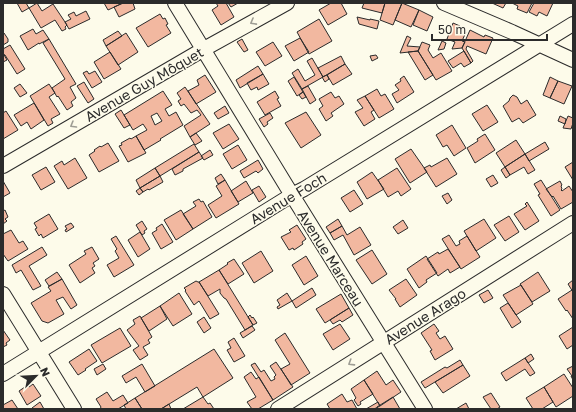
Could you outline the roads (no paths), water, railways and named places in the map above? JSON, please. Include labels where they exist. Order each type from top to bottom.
[{"type":"street","name":"Avenue Marceau","points":[[175,3],[292,195],[426,409]]},
{"type":"street","name":"Avenue Guy Môquet","points":[[3,166],[204,49],[287,3]]},
{"type":"street","points":[[444,3],[573,60]]},
{"type":"street","name":"Avenue Foch","points":[[3,374],[292,195],[311,185],[573,24]]},
{"type":"street","name":"Avenue Arago","points":[[278,409],[573,223]]},
{"type":"street","points":[[3,294],[74,409]]}]
